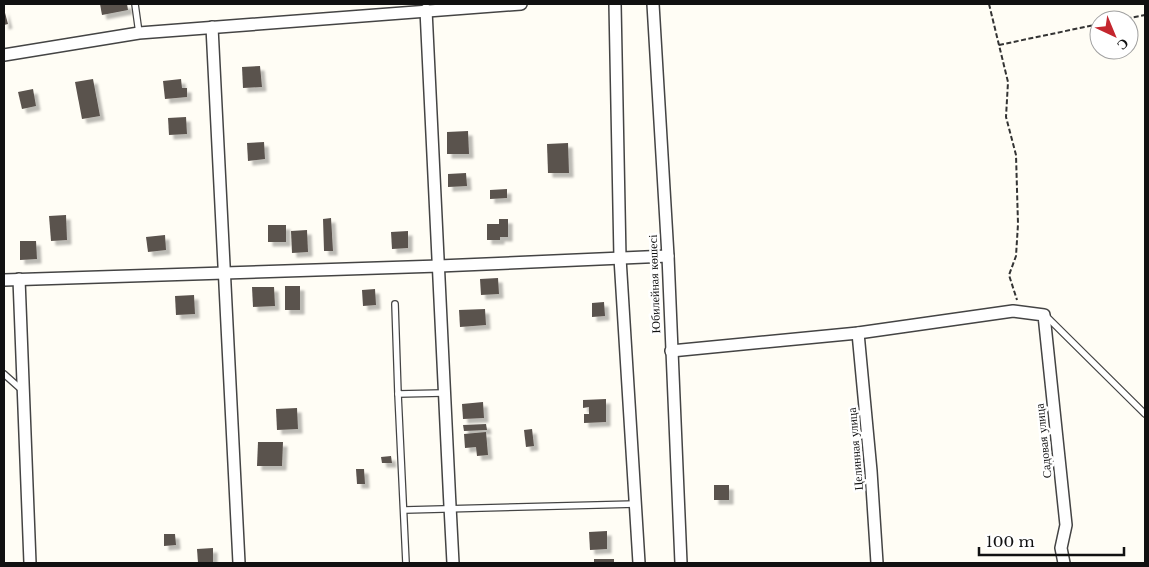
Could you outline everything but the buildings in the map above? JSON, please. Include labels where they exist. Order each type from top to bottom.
[{"type":"street","points":[[4,55],[139,33],[521,4]]},
{"type":"street","points":[[615,4],[620,258],[640,563]]},
{"type":"street","name":"Юбилейная көшесі","points":[[653,4],[668,256],[681,563]]},
{"type":"street","points":[[426,10],[439,266],[443,393],[453,563]]},
{"type":"street","points":[[212,27],[239,563]]},
{"type":"street","points":[[4,280],[225,271],[439,266],[668,256]]},
{"type":"street","points":[[19,279],[30,563]]},
{"type":"street","points":[[671,352],[858,333],[1013,311],[1044,315]]},
{"type":"street","name":"Садовая улица","points":[[1044,315],[1066,525],[1061,544],[1064,563]]},
{"type":"street","name":"Целинная улица","points":[[858,333],[871,470],[877,563]]},
{"type":"lane","points":[[135,4],[139,33]]},
{"type":"lane","points":[[395,304],[406,563]]},
{"type":"lane","points":[[1044,315],[1145,414]]},
{"type":"lane","points":[[4,374],[22,390]]},
{"type":"lane","points":[[398,394],[443,393]]},
{"type":"lane","points":[[405,510],[636,504]]},
{"type":"path","points":[[989,4],[1008,82],[1006,117],[1016,155],[1018,224],[1016,256],[1009,275],[1023,312]]},
{"type":"path","points":[[999,45],[1089,26]]}]
